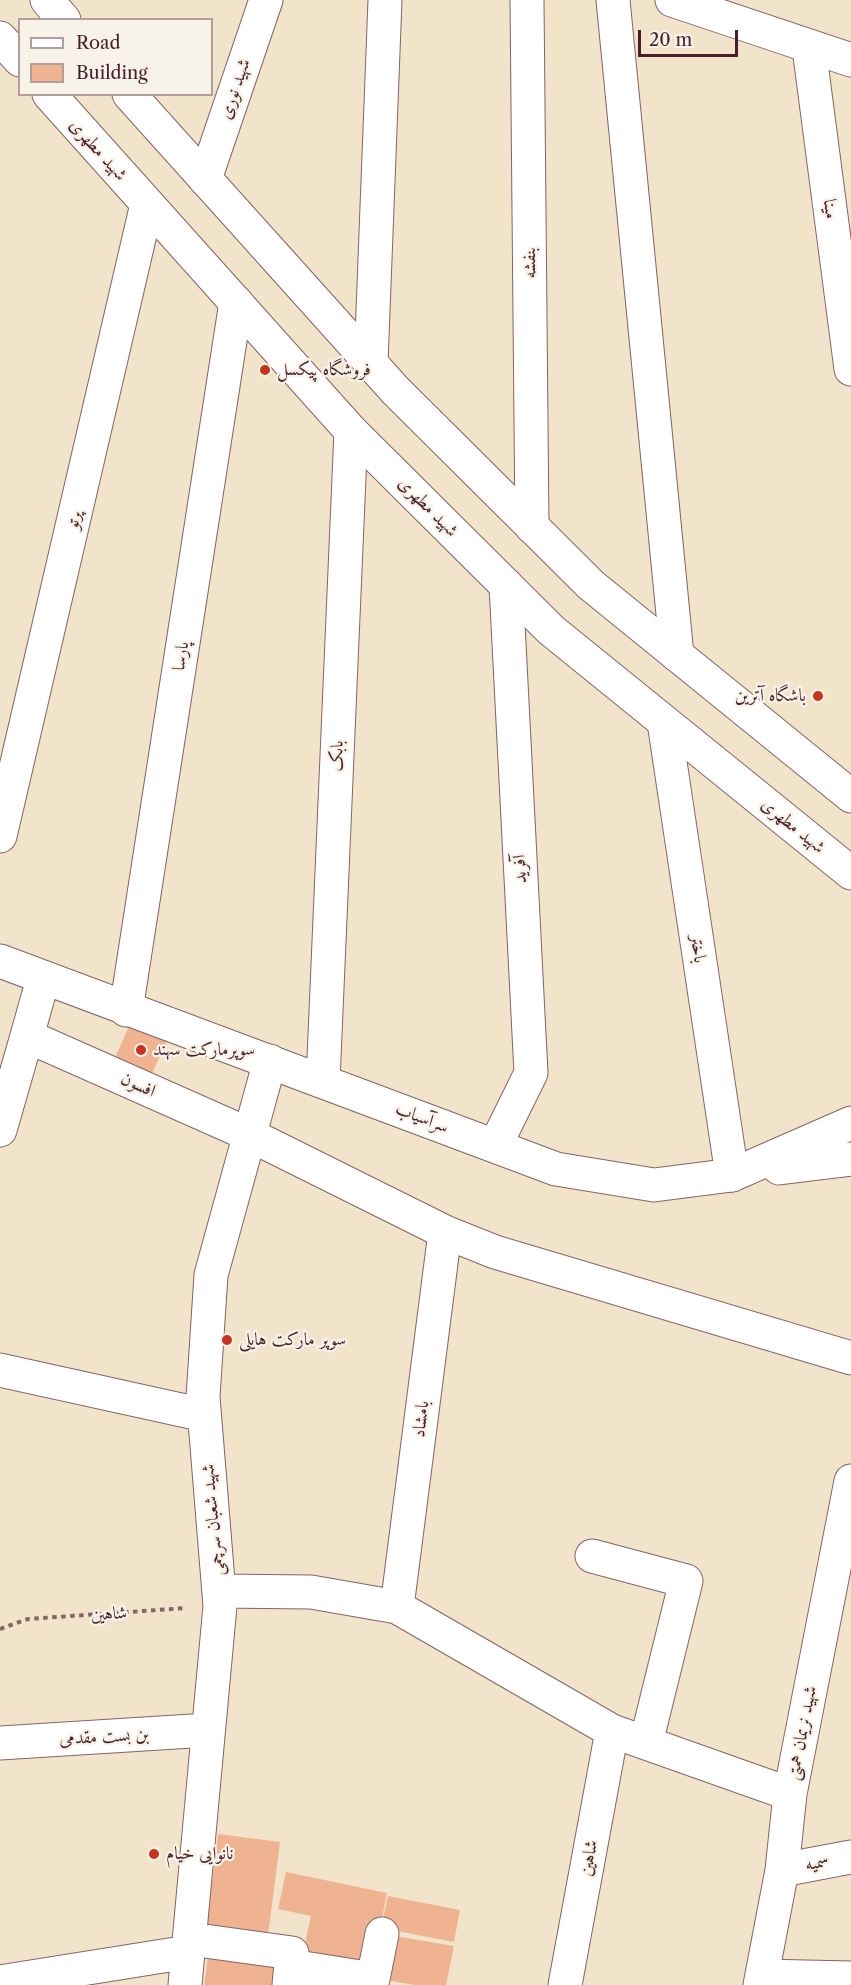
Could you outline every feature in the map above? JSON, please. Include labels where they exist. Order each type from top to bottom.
[{"type":"main road","points":[[47,0],[62,18]]},
{"type":"main road","name":"شهید نوری","points":[[205,179],[266,0]]},
{"type":"main road","points":[[371,363],[385,0]]},
{"type":"main road","name":"بنفشه","points":[[527,0],[532,527]]},
{"type":"main road","points":[[613,0],[677,656]]},
{"type":"main road","points":[[672,0],[809,48],[851,60]]},
{"type":"main road","points":[[0,38],[18,58]]},
{"type":"main road","name":"مینا","points":[[809,48],[851,369]]},
{"type":"main road","name":"شهید مطهری","points":[[52,96],[351,431],[550,630],[851,873]]},
{"type":"main road","points":[[131,96],[371,363],[591,585],[851,796]]},
{"type":"main road","name":"پرتو","points":[[0,836],[147,204]]},
{"type":"main road","name":"پارسا","points":[[126,1010],[236,302]]},
{"type":"main road","name":"بابک","points":[[323,1081],[351,431]]},
{"type":"main road","name":"آفرید","points":[[495,1146],[531,1073],[506,585]]},
{"type":"main road","name":"باختر","points":[[664,722],[732,1175]]},
{"type":"main road","name":"سرآسیاب","points":[[0,961],[556,1169],[654,1185],[732,1175],[851,1123]]},
{"type":"main road","points":[[0,1130],[43,979]]},
{"type":"main road","name":"افسون","points":[[27,1036],[248,1134],[445,1232],[495,1252],[851,1358]]},
{"type":"main road","name":"شهید شعبان سرچمی","points":[[185,1985],[219,1598],[203,1397],[211,1275],[248,1134],[270,1061]]},
{"type":"main road","points":[[732,1175],[851,1159]]},
{"type":"main road","name":"بامشاد","points":[[397,1607],[445,1232]]},
{"type":"main road","points":[[0,1370],[204,1415]]},
{"type":"main road","name":"شهید نریمان همتی","points":[[761,1980],[782,1870],[790,1794],[851,1482]]},
{"type":"main road","points":[[592,1556],[686,1581],[646,1743]]},
{"type":"main road","points":[[219,1598],[311,1592],[397,1607],[612,1731],[790,1794]]},
{"type":"main road","name":"بن بست مقدمی","points":[[0,1743],[208,1730]]},
{"type":"main road","name":"شاهین","points":[[565,1985],[612,1731]]},
{"type":"main road","name":"سمیه","points":[[782,1870],[851,1857]]},
{"type":"main road","points":[[13,1982],[189,1945],[292,1953],[290,1976],[373,1979],[382,1934]]},
{"type":"main road","points":[[761,1980],[851,1978]]},
{"type":"path","name":"شاهین","points":[[0,1629],[28,1619],[219,1598]]},
{"type":"building","name":"سوپرمارکت سهند","points":[[130,1024],[167,1040],[151,1076],[114,1060]]},
{"type":"building","points":[[218,1834],[280,1842],[268,1936],[206,1928]]},
{"type":"building","points":[[286,1872],[387,1893],[371,1972],[302,1957],[311,1916],[278,1909]]},
{"type":"building","points":[[388,1896],[460,1910],[454,1942],[381,1928]]},
{"type":"building","points":[[389,1935],[454,1946],[446,1985],[414,1985],[381,1979]]},
{"type":"building","points":[[209,1950],[287,1961],[284,1985],[204,1985]]},
{"type":"place","name":"فروشگاه پیکسل","points":[[265,370]]},
{"type":"place","name":"باشگاه آترین","points":[[818,696]]},
{"type":"place","name":"سوپرمارکت سهند","points":[[141,1050]]},
{"type":"place","name":"سوپر مارکت هایلی","points":[[227,1340]]},
{"type":"place","name":"نانوایی خیام","points":[[154,1854]]}]
